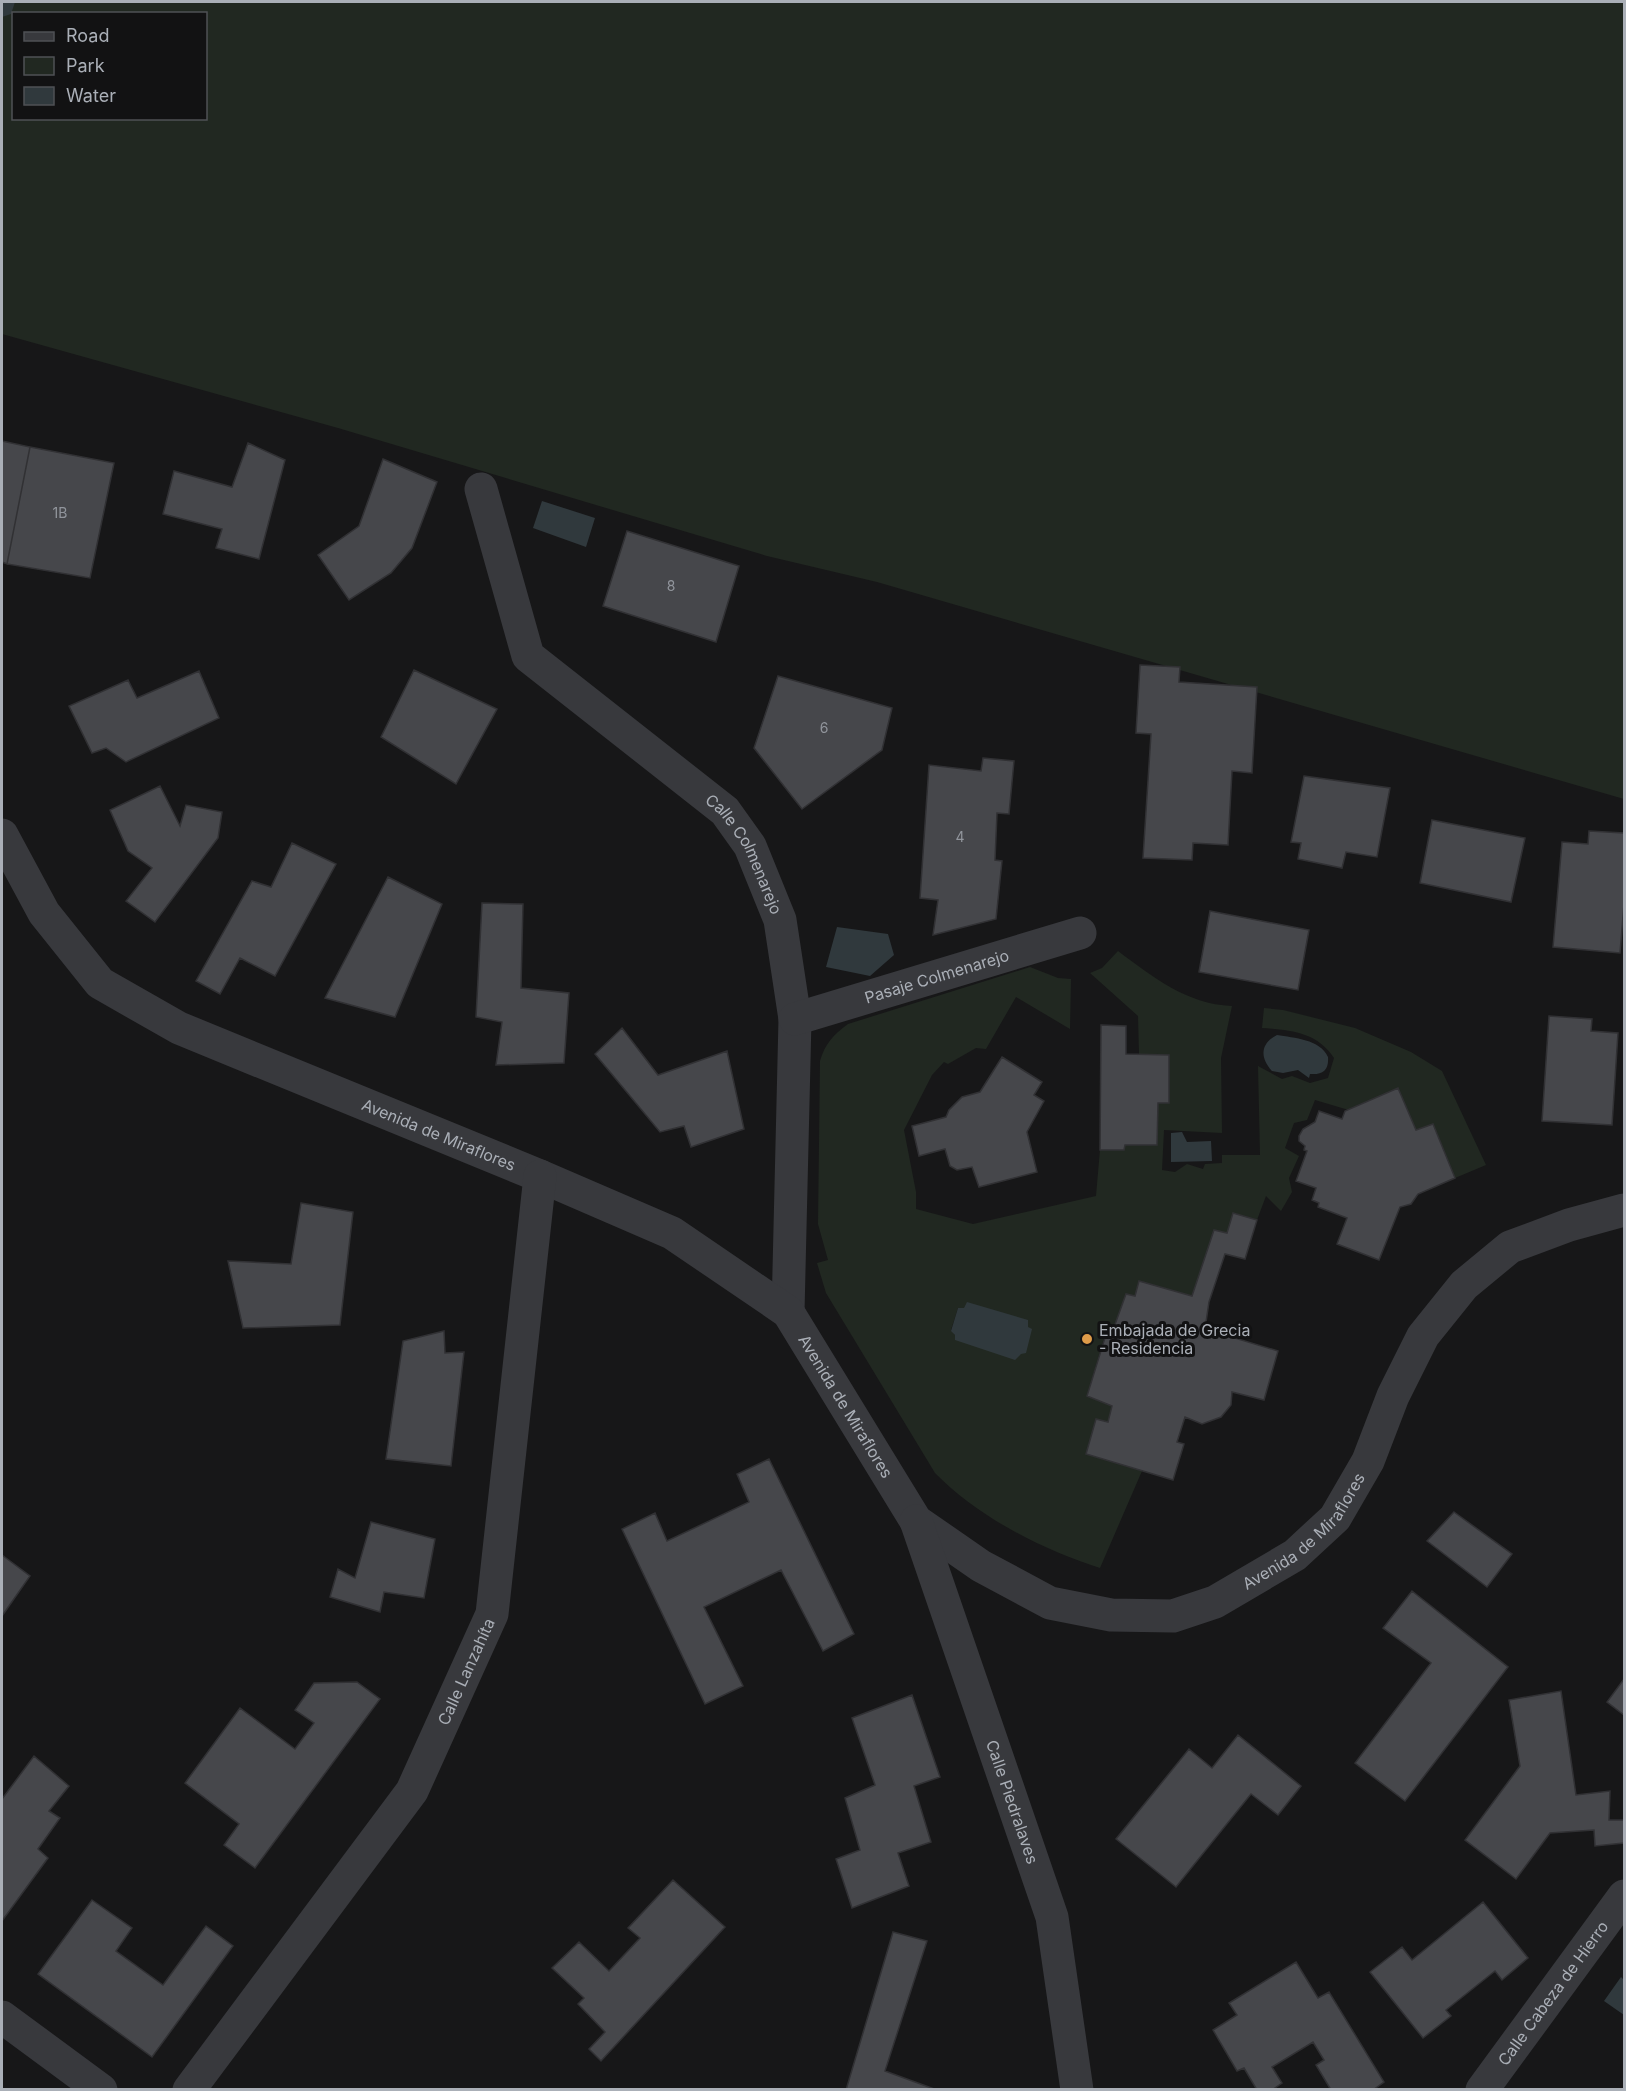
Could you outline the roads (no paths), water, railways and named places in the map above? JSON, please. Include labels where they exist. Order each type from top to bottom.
[{"type":"street","name":"Calle Colmenarejo","points":[[481,489],[528,656],[725,811],[750,846],[780,920],[795,1019],[788,1312]]},
{"type":"street","name":"Avenida de Miraflores","points":[[2,835],[44,914],[100,983],[179,1029],[540,1176],[672,1233],[788,1312],[916,1521],[981,1566],[1050,1603],[1111,1615],[1173,1616],[1215,1602],[1294,1555],[1335,1518],[1368,1461],[1393,1395],[1423,1336],[1464,1285],[1510,1247],[1569,1225],[1624,1210]]},
{"type":"street","name":"Pasaje Colmenarejo","points":[[795,1019],[1080,933]]},
{"type":"street","name":"Calle Lanzahíta","points":[[189,2090],[412,1791],[492,1614],[540,1176]]},
{"type":"street","name":"Calle Piedralaves","points":[[916,1521],[1052,1917],[1077,2090]]},
{"type":"street","name":"Calle Cabeza de Hierro","points":[[1482,2090],[1624,1896]]},
{"type":"street","points":[[2,2017],[101,2090]]},
{"type":"water","points":[[2,2],[15,2],[11,14],[2,17]]},
{"type":"water","points":[[542,501],[595,518],[586,547],[533,528]]},
{"type":"water","points":[[837,927],[888,934],[894,955],[870,976],[826,967]]},
{"type":"water","points":[[1277,1035],[1306,1040],[1319,1046],[1328,1057],[1324,1071],[1310,1074],[1309,1078],[1298,1070],[1283,1073],[1272,1071],[1265,1061],[1264,1051],[1268,1042]]},
{"type":"water","points":[[1182,1132],[1187,1142],[1211,1141],[1212,1161],[1171,1162],[1171,1133]]},
{"type":"water","points":[[967,1302],[1028,1320],[1028,1327],[1032,1329],[1026,1353],[1021,1354],[1015,1360],[955,1340],[955,1335],[951,1331],[958,1308],[964,1308]]},
{"type":"water","points":[[1621,1977],[1624,1980],[1624,2015],[1604,2001]]},
{"type":"place","name":"Embajada de Grecia - Residencia","points":[[1087,1339]]}]
